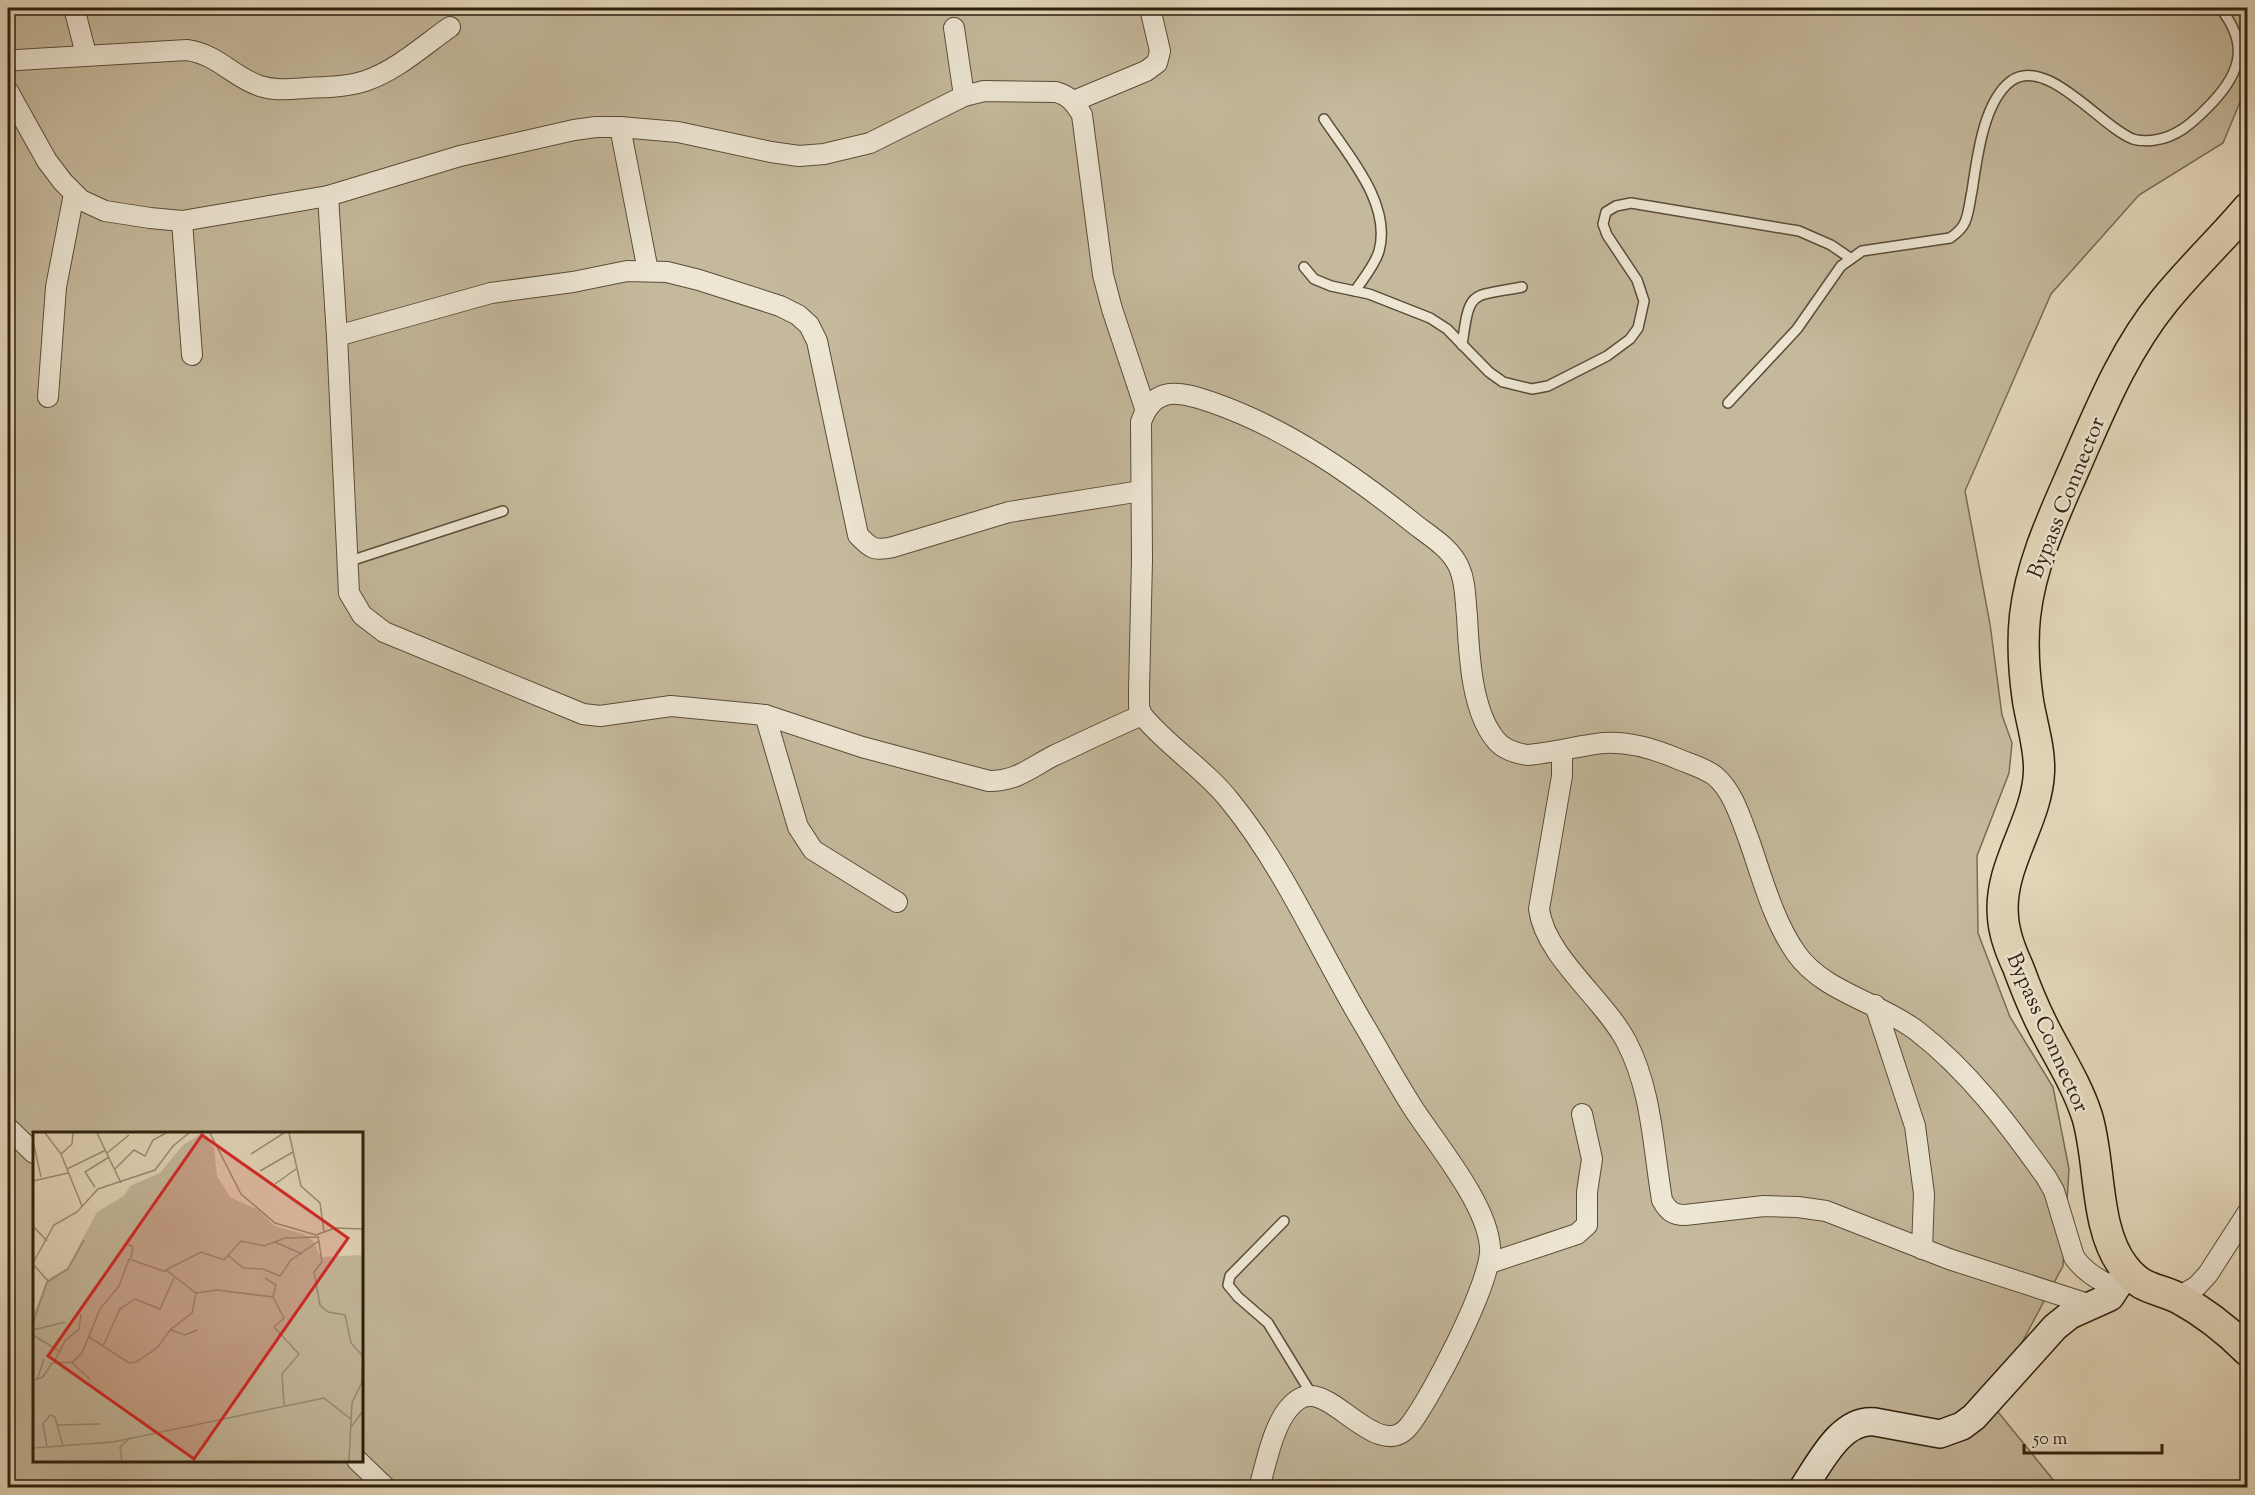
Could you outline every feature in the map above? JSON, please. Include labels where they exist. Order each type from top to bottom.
[{"type":"main road","name":"Bypass Connector","points":[[2247,208],[2165,300],[2123,363],[2101,406],[2053,516],[2030,583],[2025,617],[2025,678],[2037,743],[2039,771],[2033,802],[2006,878],[2003,897],[2003,918],[2012,952],[2040,1021],[2070,1075],[2087,1115],[2108,1232],[2118,1258],[2121,1280],[2177,1298],[2224,1330],[2247,1351]]},
{"type":"street","points":[[74,8],[86,54]]},
{"type":"street","points":[[1074,101],[1146,71],[1158,63],[1160,51],[1150,8]]},
{"type":"street","points":[[8,62],[86,54],[187,50],[213,57],[243,78],[261,86],[280,90],[341,86],[366,81],[387,70],[450,27]]},
{"type":"street","points":[[954,28],[964,96]]},
{"type":"street","points":[[8,91],[47,161],[81,200],[105,211],[182,221],[328,196],[460,156],[574,130],[620,127],[678,132],[740,147],[799,156],[824,154],[870,143],[964,96],[984,91],[1056,92],[1074,101],[1082,115],[1103,275],[1145,408]]},
{"type":"street","points":[[620,127],[648,271]]},
{"type":"street","points":[[48,396],[56,287],[74,194]]},
{"type":"street","points":[[328,196],[349,593],[362,615],[384,632],[583,714],[607,716],[671,706],[765,715],[888,754],[989,781],[1004,781],[1019,776],[1048,759],[1142,715]]},
{"type":"street","points":[[182,221],[192,355]]},
{"type":"street","points":[[337,336],[491,293],[573,282],[627,271],[667,272],[770,303],[798,315],[809,325],[817,341],[858,534],[867,546],[878,550],[885,549],[1009,512],[1141,491]]},
{"type":"street","points":[[1259,1488],[1272,1443],[1284,1414],[1300,1398],[1312,1395],[1388,1437],[1398,1435],[1408,1428],[1432,1388],[1473,1309],[1490,1263],[1489,1236],[1479,1209],[1412,1107],[1263,846],[1229,799],[1142,715],[1139,706],[1142,560],[1140,422],[1145,408],[1159,396],[1174,392],[1197,397],[1236,411],[1287,437],[1372,492],[1450,552],[1460,568],[1465,587],[1470,661],[1479,707],[1495,740],[1514,753],[1527,755],[1605,743],[1629,744],[1659,751],[1715,776],[1727,791],[1740,816],[1780,925],[1795,951],[1815,973],[1851,995],[1875,1005],[1917,1031],[1952,1060],[1984,1094],[2054,1191],[2074,1257],[2087,1272],[2121,1280],[2110,1297],[2070,1315],[2055,1327],[1974,1417],[1962,1426],[1940,1434],[1875,1422],[1865,1421],[1856,1424],[1832,1446],[1803,1488]]},
{"type":"street","points":[[765,715],[798,827],[804,839],[813,850],[897,902]]},
{"type":"street","points":[[1562,751],[1562,776],[1539,909],[1541,921],[1555,946],[1616,1025],[1634,1058],[1648,1104],[1662,1200],[1666,1208],[1677,1215],[1764,1206],[1798,1206],[1826,1211],[1922,1249],[2091,1305]]},
{"type":"street","points":[[1875,1005],[1915,1126],[1924,1194],[1922,1249]]},
{"type":"street","points":[[1490,1263],[1577,1234],[1587,1225],[1587,1192],[1592,1159],[1581,1114]]},
{"type":"street","points":[[8,1128],[33,1152]]},
{"type":"street","points":[[2177,1298],[2197,1286],[2208,1274],[2247,1212]]},
{"type":"street","points":[[358,1462],[386,1488]]},
{"type":"lane","points":[[1728,403],[1797,329],[1841,266],[1850,258],[1862,250],[1950,238],[1956,233],[1965,222],[1987,121],[1996,100],[2009,82],[2018,77],[2035,76],[2053,83],[2133,139],[2155,140],[2176,134],[2194,122],[2225,89],[2238,62],[2238,42],[2234,28],[2220,8]]},
{"type":"lane","points":[[1324,118],[1360,174],[1380,219],[1381,235],[1378,252],[1355,291]]},
{"type":"lane","points":[[1304,267],[1314,279],[1331,286],[1369,294],[1430,318],[1447,329],[1489,372],[1503,382],[1532,389],[1548,386],[1607,356],[1630,339],[1638,328],[1644,301],[1637,280],[1607,235],[1603,224],[1606,212],[1616,206],[1631,203],[1799,231],[1832,245],[1850,258]]},
{"type":"lane","points":[[1462,345],[1467,308],[1472,299],[1480,295],[1522,287]]},
{"type":"lane","points":[[347,562],[503,511]]},
{"type":"lane","points":[[1284,1221],[1230,1276],[1228,1285],[1238,1297],[1268,1323],[1312,1395]]},
{"type":"shaded area","points":[[8,8],[2247,8],[2247,85],[2223,143],[2139,195],[2051,294],[1965,491],[1990,624],[2002,715],[2012,743],[2009,773],[1977,856],[1978,933],[2010,1017],[2053,1087],[2069,1169],[2063,1266],[1990,1402],[2059,1487],[8,1487]]}]
